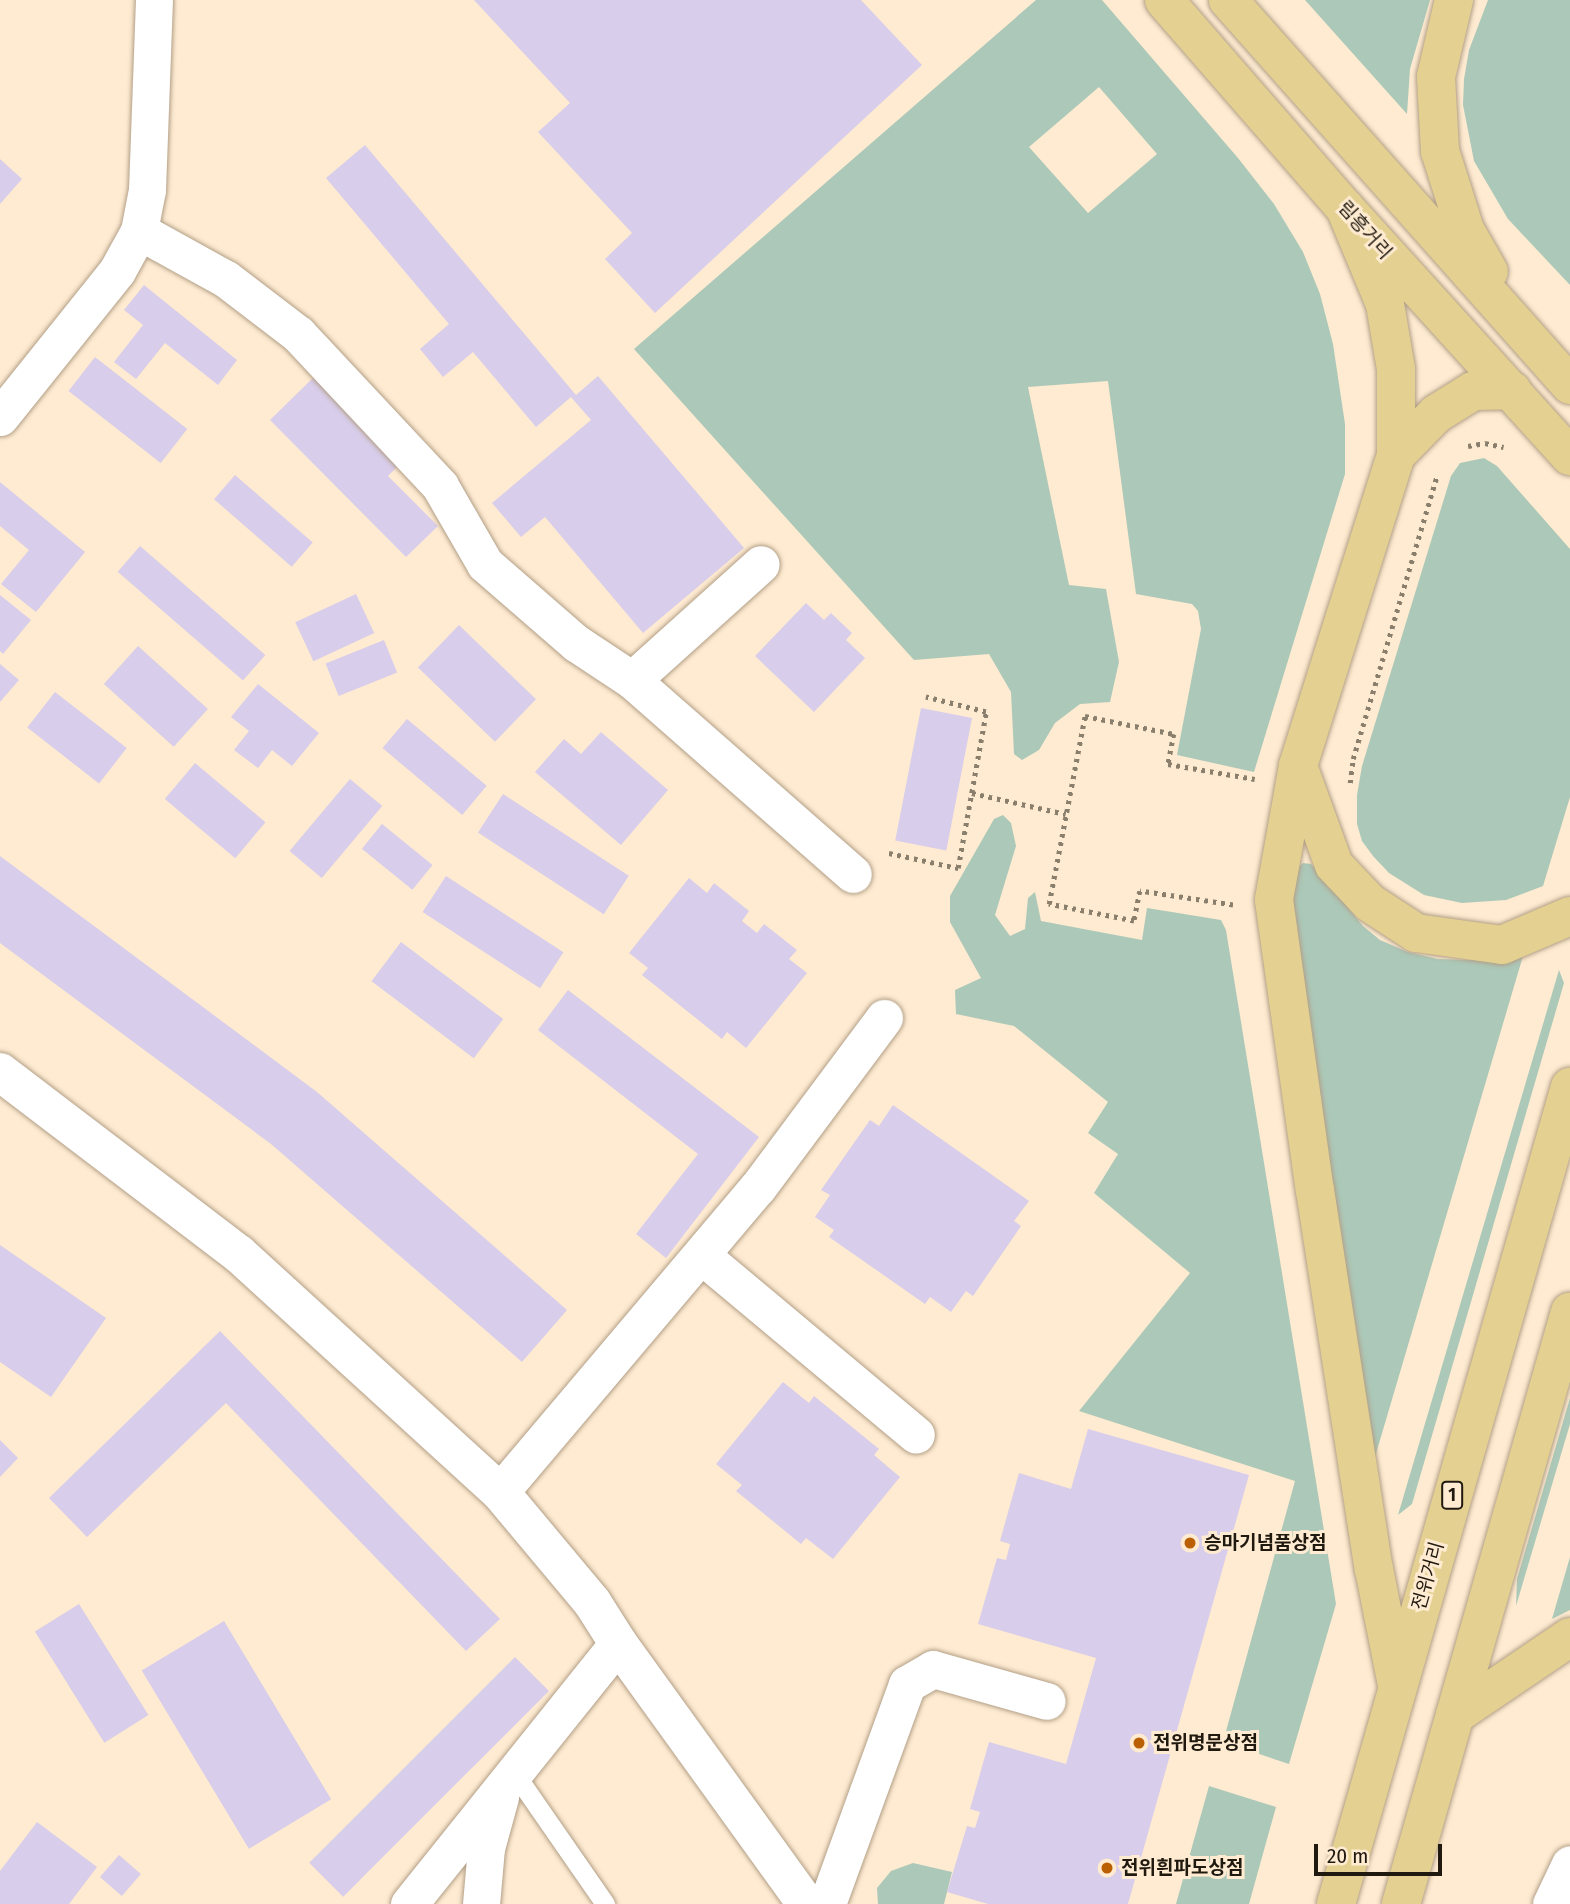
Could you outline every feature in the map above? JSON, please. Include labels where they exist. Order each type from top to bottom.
[{"type":"main road","name":"림흥거리","points":[[1164,0],[1345,208],[1570,456]]},
{"type":"main road","points":[[1228,0],[1570,385]]},
{"type":"main road","points":[[1454,0],[1437,77],[1440,151],[1465,230],[1523,332]]},
{"type":"main road","points":[[1345,208],[1385,304],[1396,369],[1396,455],[1282,773],[1275,919],[1374,1569],[1397,1685]]},
{"type":"main road","points":[[1396,455],[1436,414],[1473,391],[1512,390]]},
{"type":"main road","points":[[1282,773],[1334,864],[1370,903],[1416,933],[1503,945],[1570,916]]},
{"type":"main road","name":"전위거리","points":[[1336,1904],[1570,1087]]},
{"type":"main road","points":[[1401,1904],[1570,1312]]},
{"type":"main road","points":[[1455,1715],[1570,1637]]},
{"type":"street","points":[[0,417],[117,271],[139,231],[147,190],[155,0]]},
{"type":"street","points":[[139,231],[226,279],[299,334],[440,485],[485,564],[576,643],[632,680],[853,874]]},
{"type":"street","points":[[632,680],[761,564]]},
{"type":"street","points":[[500,1492],[758,1188],[884,1018]]},
{"type":"street","points":[[0,1072],[239,1254],[500,1492],[592,1602],[618,1643],[806,1904]]},
{"type":"street","points":[[701,1255],[916,1435]]},
{"type":"street","points":[[409,1904],[618,1643]]},
{"type":"street","points":[[827,1904],[907,1684],[933,1669],[1047,1701]]},
{"type":"street","points":[[481,1904],[486,1848],[509,1777]]},
{"type":"street","points":[[1551,1904],[1570,1864]]},
{"type":"lane","points":[[509,1777],[605,1904]]},
{"type":"path","points":[[1461,450],[1485,443],[1510,448]]},
{"type":"path","points":[[1348,791],[1353,760],[1440,471]]},
{"type":"path","points":[[826,850],[867,848],[958,868],[986,712],[926,697]]},
{"type":"path","points":[[1242,906],[1140,891],[1134,921],[1049,904],[1085,716],[1174,734],[1168,764],[1282,773]]},
{"type":"path","points":[[972,793],[1066,814]]},
{"type":"green space","points":[[1036,0],[1102,0],[1238,158],[1274,204],[1303,252],[1320,294],[1333,344],[1345,424],[1345,474],[1254,772],[1177,755],[1201,629],[1198,611],[1192,604],[1136,594],[1108,381],[1028,387],[1069,585],[1106,589],[1119,662],[1110,702],[1080,704],[1055,723],[1039,750],[1022,760],[1014,754],[1011,692],[989,654],[914,660],[634,349]],"holes":[[[1099,87],[1157,154],[1088,213],[1029,147]]]},
{"type":"green space","points":[[1305,0],[1430,0],[1410,69],[1407,114]]},
{"type":"green space","points":[[1488,0],[1570,0],[1570,285],[1508,219],[1474,161],[1463,105],[1464,79],[1469,50]]},
{"type":"green space","points":[[1484,458],[1497,466],[1570,549],[1570,797],[1543,886],[1506,900],[1462,903],[1424,895],[1389,873],[1362,841],[1357,824],[1357,795],[1362,766],[1451,476],[1460,463]]},
{"type":"green space","points":[[1003,815],[1011,823],[1016,846],[995,915],[1010,936],[1025,929],[1028,898],[1035,892],[1041,921],[1142,940],[1147,908],[1221,920],[1226,930],[1336,1604],[1289,1764],[1223,1742],[1295,1481],[1079,1411],[1190,1273],[1094,1193],[1118,1154],[1088,1133],[1108,1102],[1014,1026],[956,1014],[955,990],[981,978],[950,922],[950,896],[994,819]]},
{"type":"green space","points":[[1303,863],[1311,864],[1317,870],[1363,926],[1380,940],[1408,952],[1438,959],[1470,960],[1523,956],[1375,1457],[1301,990],[1292,892],[1297,868]]},
{"type":"green space","points":[[1559,970],[1564,983],[1412,1504],[1398,1515]]},
{"type":"green space","points":[[1570,1398],[1570,1424],[1516,1606],[1517,1579]]},
{"type":"green space","points":[[1570,1557],[1570,1610],[1552,1619]]},
{"type":"green space","points":[[1209,1786],[1276,1807],[1249,1904],[1176,1904]]},
{"type":"green space","points":[[913,1863],[952,1872],[944,1904],[878,1904],[877,1888],[891,1871]]},
{"type":"building","points":[[474,0],[861,0],[922,65],[655,313],[605,259],[632,233],[538,132],[570,103]]},
{"type":"building","points":[[365,145],[576,395],[598,376],[744,548],[643,633],[545,517],[521,537],[492,503],[591,420],[571,397],[536,427],[473,352],[443,377],[420,349],[449,324],[326,178]]},
{"type":"building","points":[[0,159],[22,179],[0,204]]},
{"type":"building","points":[[144,285],[237,360],[218,385],[165,343],[136,379],[114,362],[143,325],[124,310]]},
{"type":"building","points":[[95,357],[187,429],[161,463],[69,391]]},
{"type":"building","points":[[317,374],[403,461],[388,476],[438,526],[406,557],[270,420]]},
{"type":"building","points":[[235,475],[313,543],[292,567],[214,499]]},
{"type":"building","points":[[0,482],[85,552],[36,612],[1,584],[29,550],[0,526]]},
{"type":"building","points":[[140,546],[265,655],[243,681],[118,572]]},
{"type":"building","points":[[356,594],[374,633],[313,661],[295,622]]},
{"type":"building","points":[[0,595],[31,620],[3,654],[0,651]]},
{"type":"building","points":[[806,603],[824,620],[831,613],[852,633],[846,640],[865,658],[814,712],[755,656]]},
{"type":"building","points":[[459,625],[536,699],[495,742],[418,667]]},
{"type":"building","points":[[384,640],[397,672],[339,696],[326,664]]},
{"type":"building","points":[[138,646],[208,709],[174,747],[104,684]]},
{"type":"building","points":[[0,664],[19,680],[0,702]]},
{"type":"building","points":[[258,684],[319,733],[292,766],[272,750],[258,768],[234,750],[249,731],[231,717]]},
{"type":"building","points":[[55,692],[127,748],[99,783],[27,727]]},
{"type":"building","points":[[921,708],[972,718],[946,850],[895,841]]},
{"type":"building","points":[[407,719],[487,786],[462,815],[383,748]]},
{"type":"building","points":[[601,732],[668,790],[621,845],[535,772],[564,739],[581,754]]},
{"type":"building","points":[[195,763],[265,822],[235,858],[165,799]]},
{"type":"building","points":[[350,779],[382,806],[322,878],[290,851]]},
{"type":"building","points":[[503,794],[629,876],[604,914],[478,833]]},
{"type":"building","points":[[382,824],[433,865],[412,890],[362,849]]},
{"type":"building","points":[[0,856],[317,1092],[567,1310],[522,1362],[271,1144],[0,943]]},
{"type":"building","points":[[446,876],[563,952],[540,988],[423,912]]},
{"type":"building","points":[[689,878],[707,893],[714,883],[749,911],[742,921],[757,933],[764,924],[797,950],[789,959],[807,973],[746,1048],[727,1032],[722,1039],[642,975],[648,968],[629,953]]},
{"type":"building","points":[[401,942],[503,1019],[474,1058],[372,981]]},
{"type":"building","points":[[568,990],[759,1137],[666,1258],[636,1234],[698,1154],[538,1030]]},
{"type":"building","points":[[893,1105],[1029,1201],[1014,1221],[1021,1226],[973,1296],[966,1291],[951,1312],[930,1297],[925,1304],[829,1237],[834,1230],[815,1217],[830,1195],[821,1190],[870,1120],[879,1126]]},
{"type":"building","points":[[0,1245],[106,1318],[51,1397],[0,1362]]},
{"type":"building","points":[[220,1331],[500,1619],[466,1651],[226,1403],[87,1537],[49,1498]]},
{"type":"building","points":[[783,1382],[809,1403],[814,1396],[879,1449],[874,1455],[900,1477],[833,1559],[806,1538],[801,1544],[736,1491],[742,1485],[716,1464]]},
{"type":"building","points":[[1088,1429],[1249,1475],[1128,1904],[988,1904],[947,1892],[967,1826],[975,1828],[980,1812],[970,1809],[989,1742],[1066,1764],[1096,1658],[978,1624],[997,1558],[1006,1560],[1010,1544],[1000,1541],[1019,1473],[1071,1489]]},
{"type":"building","points":[[0,1440],[18,1458],[0,1477]]},
{"type":"building","points":[[79,1604],[148,1715],[104,1743],[35,1632]]},
{"type":"building","points":[[224,1621],[331,1799],[249,1849],[142,1670]]},
{"type":"building","points":[[515,1657],[549,1691],[343,1897],[309,1863]]},
{"type":"building","points":[[37,1822],[97,1867],[69,1904],[0,1904],[0,1871]]},
{"type":"building","points":[[119,1855],[141,1874],[122,1896],[100,1877]]},
{"type":"place","name":"승마기념품상점","points":[[1190,1543]]},
{"type":"place","name":"전위명문상점","points":[[1139,1743]]},
{"type":"place","name":"전위흰파도상점","points":[[1107,1868]]}]
